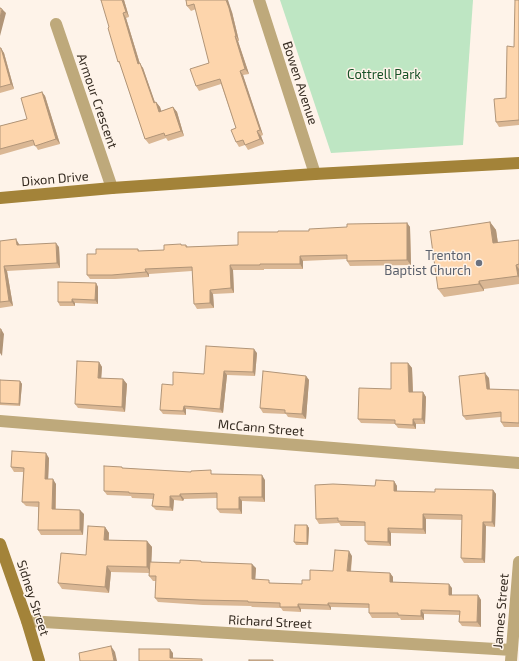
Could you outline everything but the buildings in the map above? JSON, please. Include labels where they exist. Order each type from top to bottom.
[{"type":"main road","name":"Dixon Drive","points":[[0,198],[112,188],[315,174],[519,163]]},
{"type":"main road","name":"Sidney Street","points":[[0,544],[39,661]]},
{"type":"street","name":"Bowen Avenue","points":[[259,0],[315,174]]},
{"type":"street","name":"Armour Crescent","points":[[56,24],[112,188]]},
{"type":"street","name":"McCann Street","points":[[0,421],[519,463]]},
{"type":"street","name":"James Street","points":[[511,656],[519,562]]},
{"type":"street","name":"Richard Street","points":[[27,622],[511,656]]},
{"type":"green space","name":"Cottrell Park","points":[[280,0],[473,0],[463,145],[331,153]]},
{"type":"place","name":"Trenton Baptist Church","points":[[479,263]]}]
